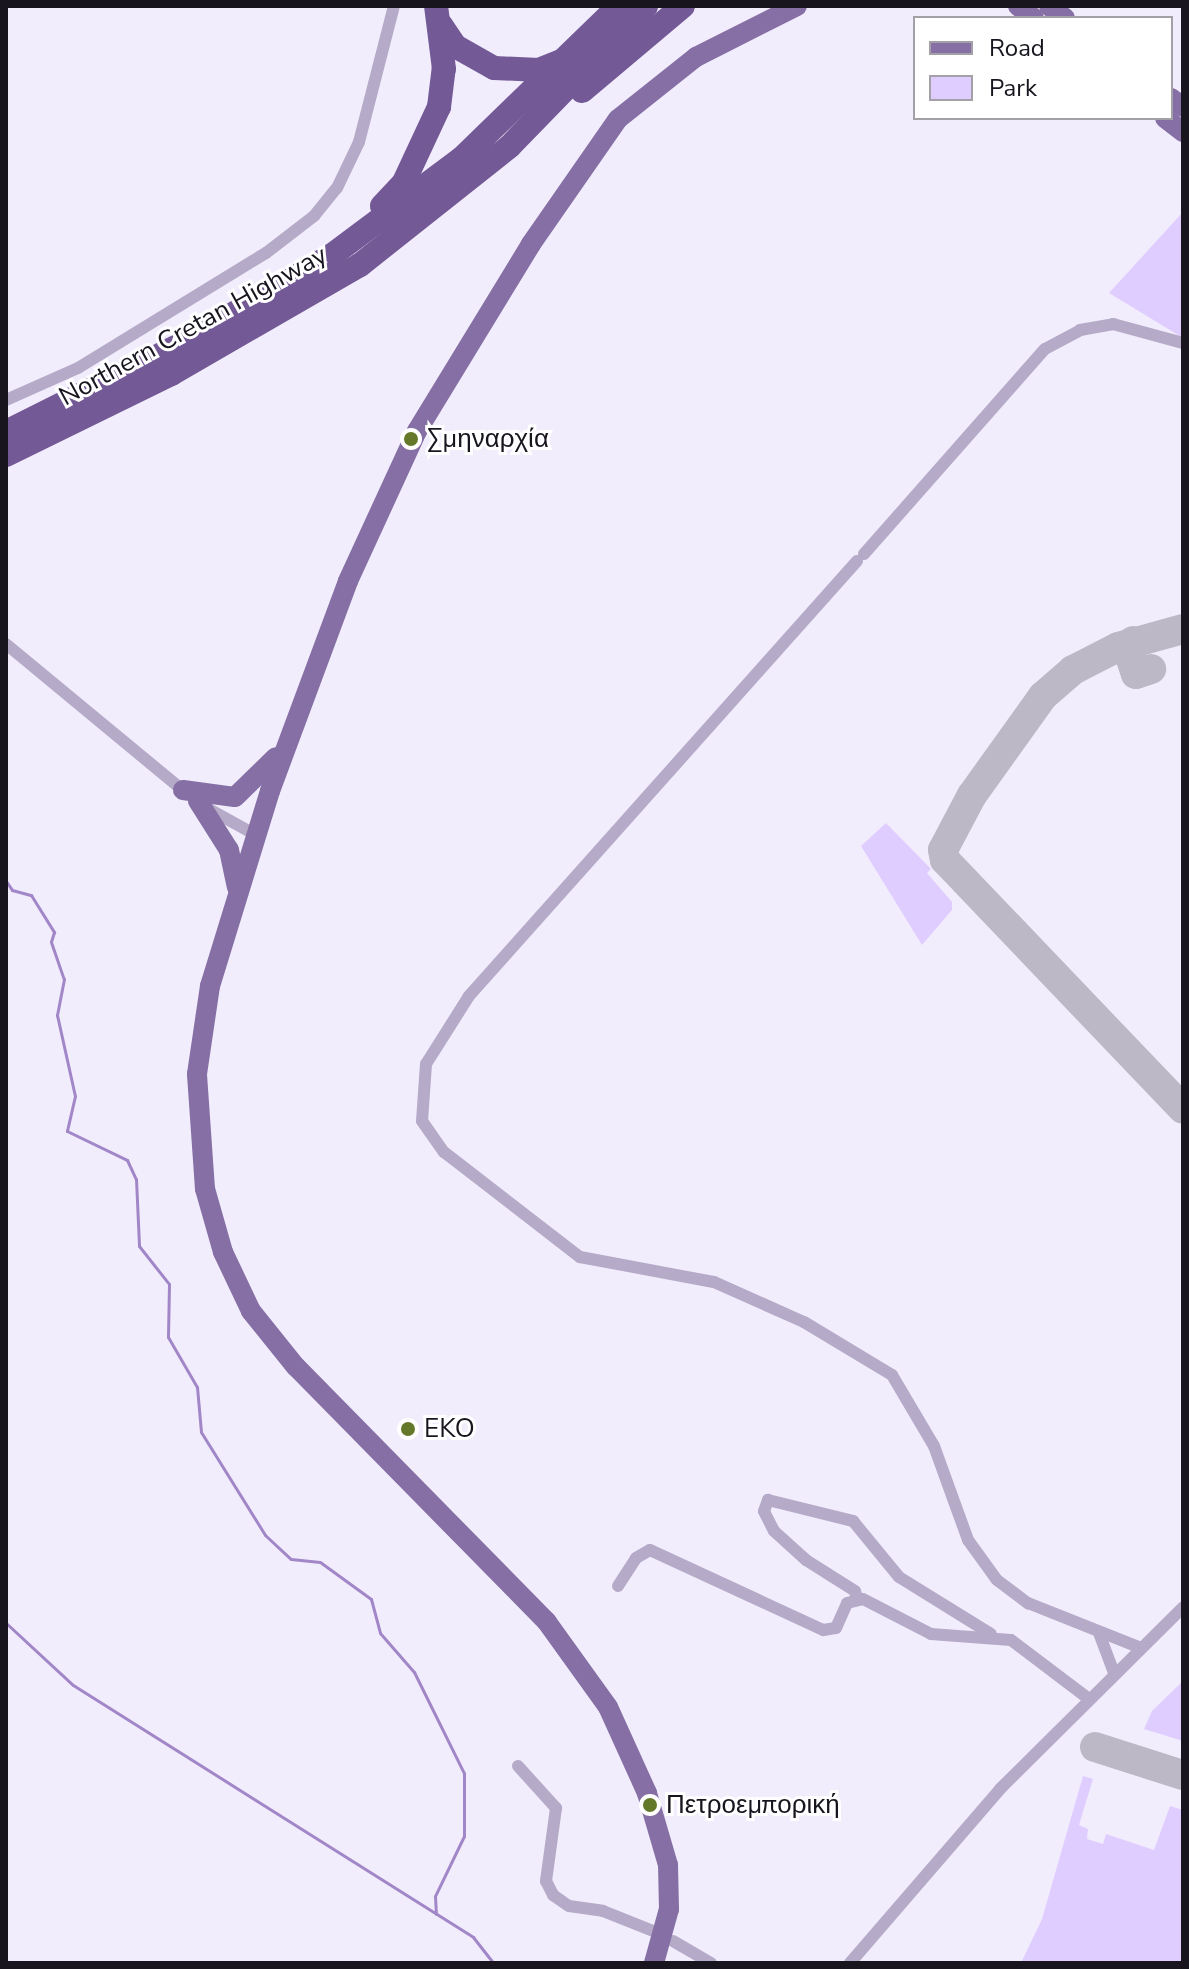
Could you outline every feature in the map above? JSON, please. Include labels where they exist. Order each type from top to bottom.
[{"type":"highway","name":"Northern Cretan Highway","points":[[6,432],[186,342],[401,206],[575,55],[619,6]]},
{"type":"highway","name":"Northern Cretan Highway","points":[[6,455],[295,307],[416,225],[510,146],[646,6]]},
{"type":"highway","points":[[510,146],[683,6]]},
{"type":"highway","points":[[438,14],[455,46],[494,68],[539,70],[575,55]]},
{"type":"highway","points":[[186,342],[354,229],[404,182],[439,107],[438,14]]},
{"type":"main road","points":[[654,1963],[669,1909],[666,1856],[637,1768],[594,1683],[533,1606],[282,1350],[251,1311],[223,1252],[200,1160],[197,1074],[204,1014],[237,893],[286,744],[348,581],[417,431],[585,161],[653,86],[797,6]]},
{"type":"main road","points":[[191,796],[235,797],[255,783],[286,744]]},
{"type":"main road","points":[[191,796],[229,850],[237,893]]},
{"type":"street","points":[[6,400],[78,368],[266,253],[314,216],[337,188],[359,142],[394,6]]},
{"type":"street","points":[[1141,1648],[1028,1603],[986,1568],[961,1524],[934,1446],[892,1375],[804,1322],[714,1282],[580,1257],[444,1152],[422,1121],[426,1064],[469,996],[1045,349],[1080,330],[1113,324],[1183,343]]},
{"type":"street","points":[[6,644],[191,796],[256,835]]},
{"type":"street","points":[[991,1634],[931,1634],[857,1598],[855,1591],[774,1531],[764,1511],[768,1500],[853,1521],[899,1577],[991,1634],[1011,1640],[1089,1699]]},
{"type":"street","points":[[618,1586],[636,1558],[650,1550],[823,1630],[836,1628],[847,1603],[857,1598]]},
{"type":"street","points":[[850,1963],[1000,1789],[1183,1607]]},
{"type":"street","points":[[1099,1633],[1114,1673]]},
{"type":"street","points":[[518,1766],[556,1808],[546,1881],[553,1895],[569,1906],[603,1911],[653,1931]]},
{"type":"street","points":[[673,1941],[711,1963]]},
{"type":"green space","points":[[1183,212],[1183,338],[1109,293]]},
{"type":"green space","points":[[886,823],[931,869],[927,873],[952,902],[952,910],[922,945],[861,846]]},
{"type":"green space","points":[[1183,1681],[1183,1741],[1144,1729],[1152,1711]]},
{"type":"green space","points":[[1083,1776],[1093,1779],[1079,1825],[1088,1829],[1087,1839],[1103,1844],[1106,1834],[1154,1850],[1170,1806],[1183,1810],[1183,1963],[1021,1963],[1042,1919]]},
{"type":"waterway","points":[[6,881],[12,890],[31,895],[54,932],[51,942],[64,979],[57,1015],[75,1096],[67,1131],[127,1160],[136,1179],[139,1246],[169,1284],[168,1337],[197,1387],[201,1432],[265,1535],[291,1559],[320,1562],[371,1599],[380,1633],[414,1672],[464,1773],[464,1836],[435,1896],[436,1914]]},
{"type":"waterway","points":[[6,1623],[73,1685],[473,1937],[493,1963]]},
{"type":"taxiway","points":[[1183,629],[1118,647],[1073,670],[1043,696],[972,795],[943,850],[945,860],[1183,1109]]},
{"type":"taxiway","points":[[1133,641],[1129,653],[1136,674],[1151,669]]},
{"type":"taxiway","points":[[1095,1747],[1183,1775]]},
{"type":"place","name":"Σμηναρχία","points":[[411,439]]},
{"type":"place","name":"EKO","points":[[408,1429]]},
{"type":"place","name":"Πετροεμπορική","points":[[650,1805]]}]
